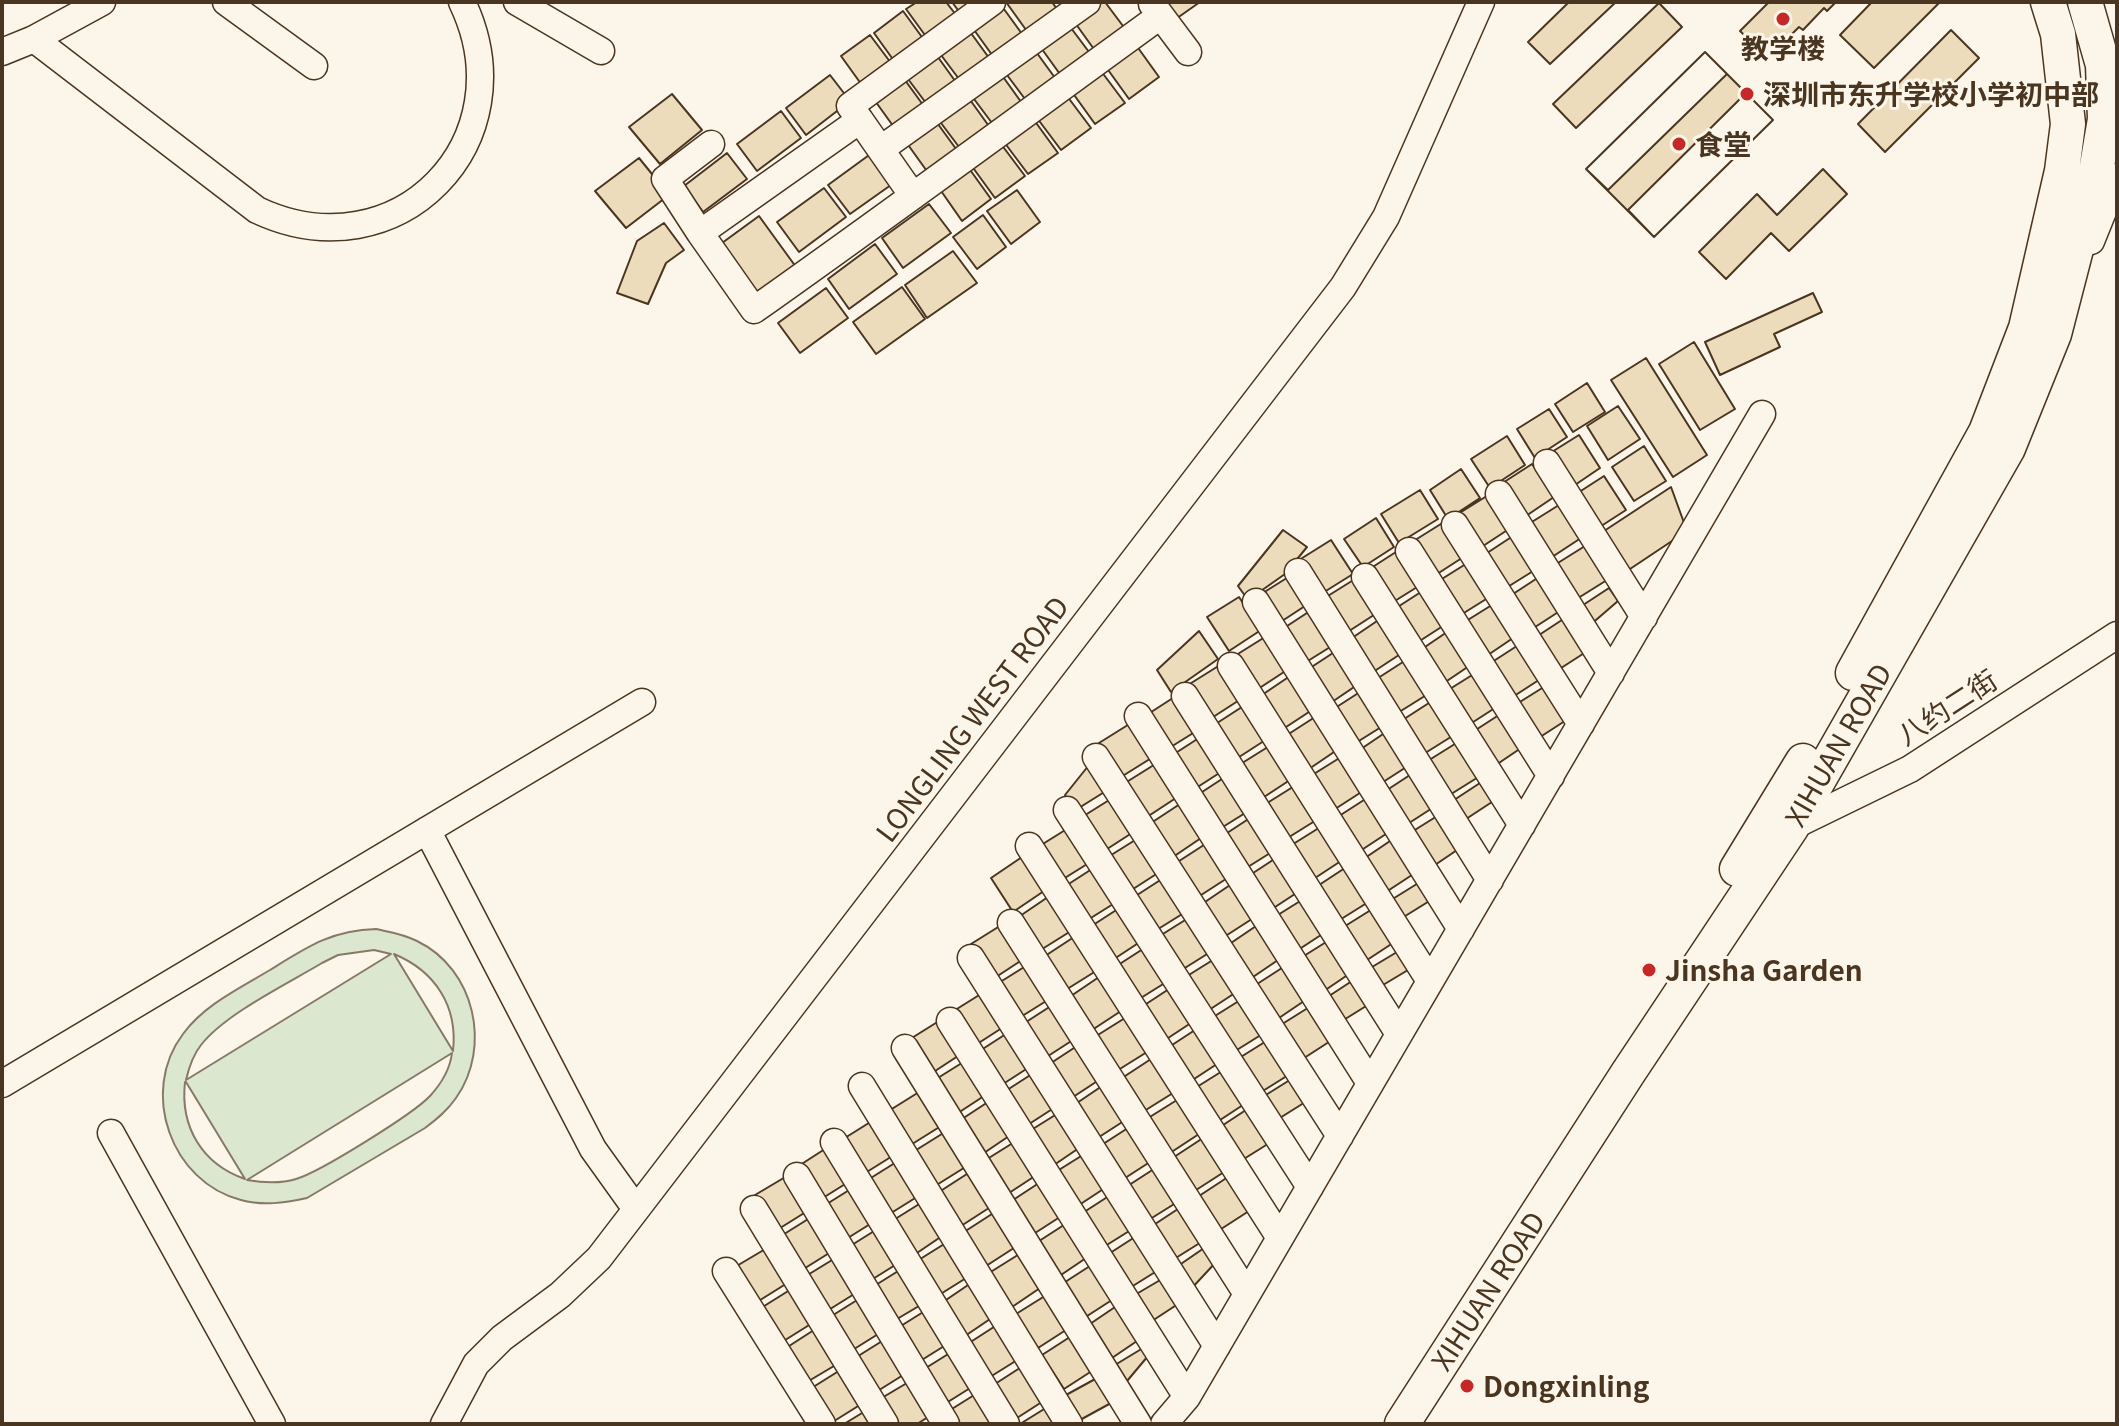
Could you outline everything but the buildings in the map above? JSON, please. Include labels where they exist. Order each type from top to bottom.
[{"type":"main road","name":"XIHUAN ROAD","points":[[1381,1424],[1623,1052],[1775,830],[1809,752],[1986,432],[2026,328],[2062,171],[2068,124],[2058,34],[2048,2]]},
{"type":"main road","name":"XIHUAN ROAD","points":[[1402,1424],[1628,1073],[2008,448],[2054,334],[2096,172],[2105,119],[2103,65],[2085,2]]},
{"type":"street","points":[[2,52],[34,39],[102,2]]},
{"type":"street","points":[[226,2],[314,66]]},
{"type":"street","points":[[34,39],[257,210],[298,225],[341,228],[373,222],[404,209],[438,182],[463,146],[472,126],[480,83],[475,36],[462,2]]},
{"type":"street","points":[[517,2],[601,51]]},
{"type":"street","points":[[913,196],[850,106],[992,2]]},
{"type":"street","points":[[881,149],[1087,2]]},
{"type":"street","name":"LONGLING WEST ROAD","points":[[444,1424],[476,1364],[502,1338],[560,1295],[599,1258],[1343,287],[1386,217],[1481,2]]},
{"type":"street","points":[[711,144],[665,179],[754,310],[913,196],[1155,9],[1188,52]]},
{"type":"street","points":[[700,233],[860,120]]},
{"type":"street","points":[[2054,334],[2117,177]]},
{"type":"street","points":[[1164,1424],[1187,1397],[1762,414]]},
{"type":"street","points":[[1547,463],[1644,617]]},
{"type":"street","points":[[1499,494],[1611,673]]},
{"type":"street","points":[[1455,525],[1581,724]]},
{"type":"street","points":[[1409,551],[1551,776]]},
{"type":"street","points":[[1298,572],[1490,880]]},
{"type":"street","points":[[1365,577],[1522,825]]},
{"type":"street","points":[[1256,602],[1461,929]]},
{"type":"street","name":"八约二街","points":[[1775,830],[1910,769],[2117,635]]},
{"type":"street","points":[[1231,666],[1430,981]]},
{"type":"street","points":[[1185,696],[1399,1034]]},
{"type":"street","points":[[2,1084],[642,702]]},
{"type":"street","points":[[1138,716],[1370,1083]]},
{"type":"street","points":[[1096,757],[1340,1136]]},
{"type":"street","points":[[1067,810],[1310,1187]]},
{"type":"street","points":[[427,830],[593,1149],[636,1209]]},
{"type":"street","points":[[1029,846],[1280,1238]]},
{"type":"street","points":[[1011,923],[1247,1294]]},
{"type":"street","points":[[971,958],[1217,1346]]},
{"type":"street","points":[[950,1021],[1187,1397]]},
{"type":"street","points":[[905,1048],[1138,1424]]},
{"type":"street","points":[[862,1086],[1069,1424]]},
{"type":"street","points":[[111,1133],[272,1424]]},
{"type":"street","points":[[834,1142],[1006,1424]]},
{"type":"street","points":[[797,1176],[946,1424]]},
{"type":"street","points":[[754,1209],[885,1424]]},
{"type":"street","points":[[726,1271],[822,1424]]},
{"type":"green space","points":[[376,929],[417,941],[437,954],[453,970],[472,1011],[475,1033],[467,1078],[456,1098],[425,1128],[307,1198],[257,1203],[217,1190],[196,1175],[180,1155],[169,1132],[164,1107],[164,1082],[170,1057],[183,1034],[201,1014],[223,998],[308,947],[333,936]],"holes":[[[374,950],[391,954],[186,1080],[198,1049],[225,1022],[257,1000],[338,955]],[[394,954],[421,970],[441,992],[452,1019],[453,1051]],[[452,1053],[444,1076],[430,1096],[366,1142],[296,1179],[284,1182],[247,1180]],[[186,1082],[245,1179],[217,1164],[206,1154],[190,1129],[184,1098]]]},
{"type":"place","name":"教学楼","points":[[1783,19]]},
{"type":"place","name":"深圳市东升学校小学初中部","points":[[1747,94]]},
{"type":"place","name":"食堂","points":[[1679,144]]},
{"type":"place","name":"Jinsha Garden","points":[[1649,970]]},
{"type":"place","name":"Dongxinling","points":[[1467,1386]]}]
